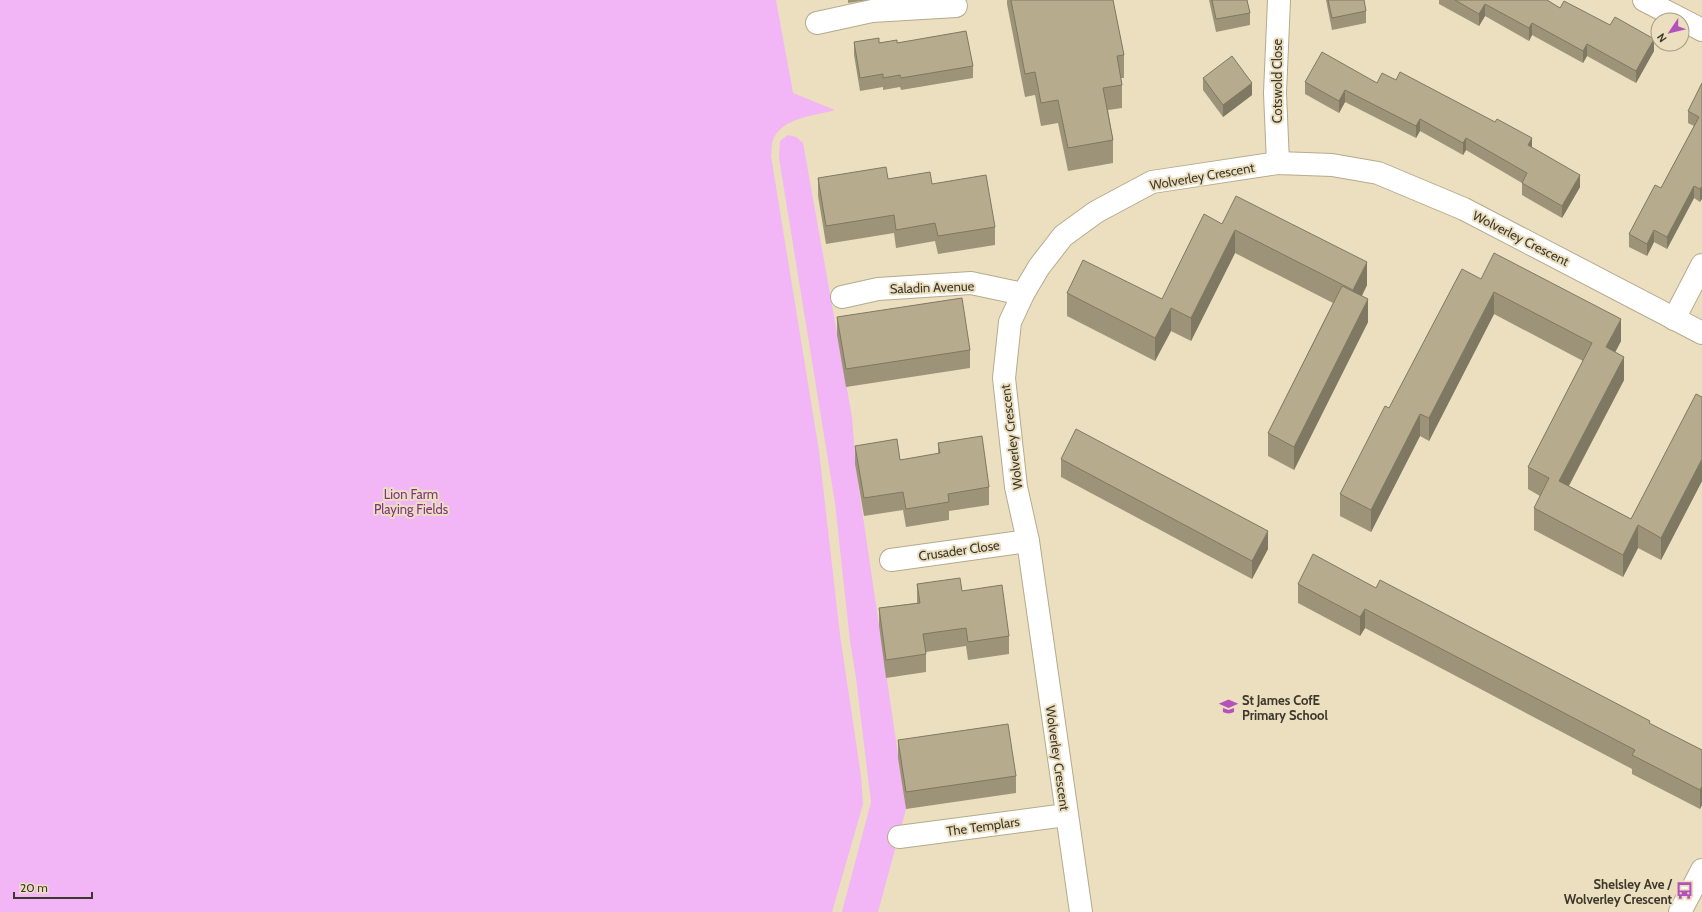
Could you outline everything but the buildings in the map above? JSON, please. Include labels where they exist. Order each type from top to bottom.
[{"type":"street","name":"Cotswold Close","points":[[1278,163],[1274,92],[1279,0]]},
{"type":"street","points":[[1644,0],[1702,30]]},
{"type":"street","points":[[817,23],[872,11],[925,6],[956,6]]},
{"type":"street","name":"Wolverley Crescent","points":[[1081,912],[1028,541],[1016,487],[1004,378],[1010,322],[1023,294],[1039,267],[1063,236],[1096,212],[1152,182],[1278,163],[1332,165],[1378,172],[1464,209],[1702,333]]},
{"type":"street","points":[[1674,319],[1702,265]]},
{"type":"street","name":"Saladin Avenue","points":[[842,297],[878,288],[971,283],[1023,294]]},
{"type":"street","name":"Crusader Close","points":[[891,560],[1028,541]]},
{"type":"street","name":"The Templars","points":[[899,837],[1066,815]]},
{"type":"street","points":[[1680,912],[1702,870]]},
{"type":"green space","name":"Lion Farm Playing Fields","points":[[0,0],[776,0],[793,93],[835,110],[809,116],[784,126],[777,132],[773,140],[771,156],[819,451],[840,635],[861,776],[863,804],[832,912],[0,912]]},
{"type":"green space","points":[[788,135],[796,137],[803,143],[852,417],[856,469],[906,809],[878,912],[842,912],[871,802],[850,641],[835,503],[779,158],[780,141]]},
{"type":"place","name":"St James CofE Primary School","points":[[1229,707]]},
{"type":"place","name":"Shelsley Ave / Wolverley Crescent","points":[[1685,891]]}]
